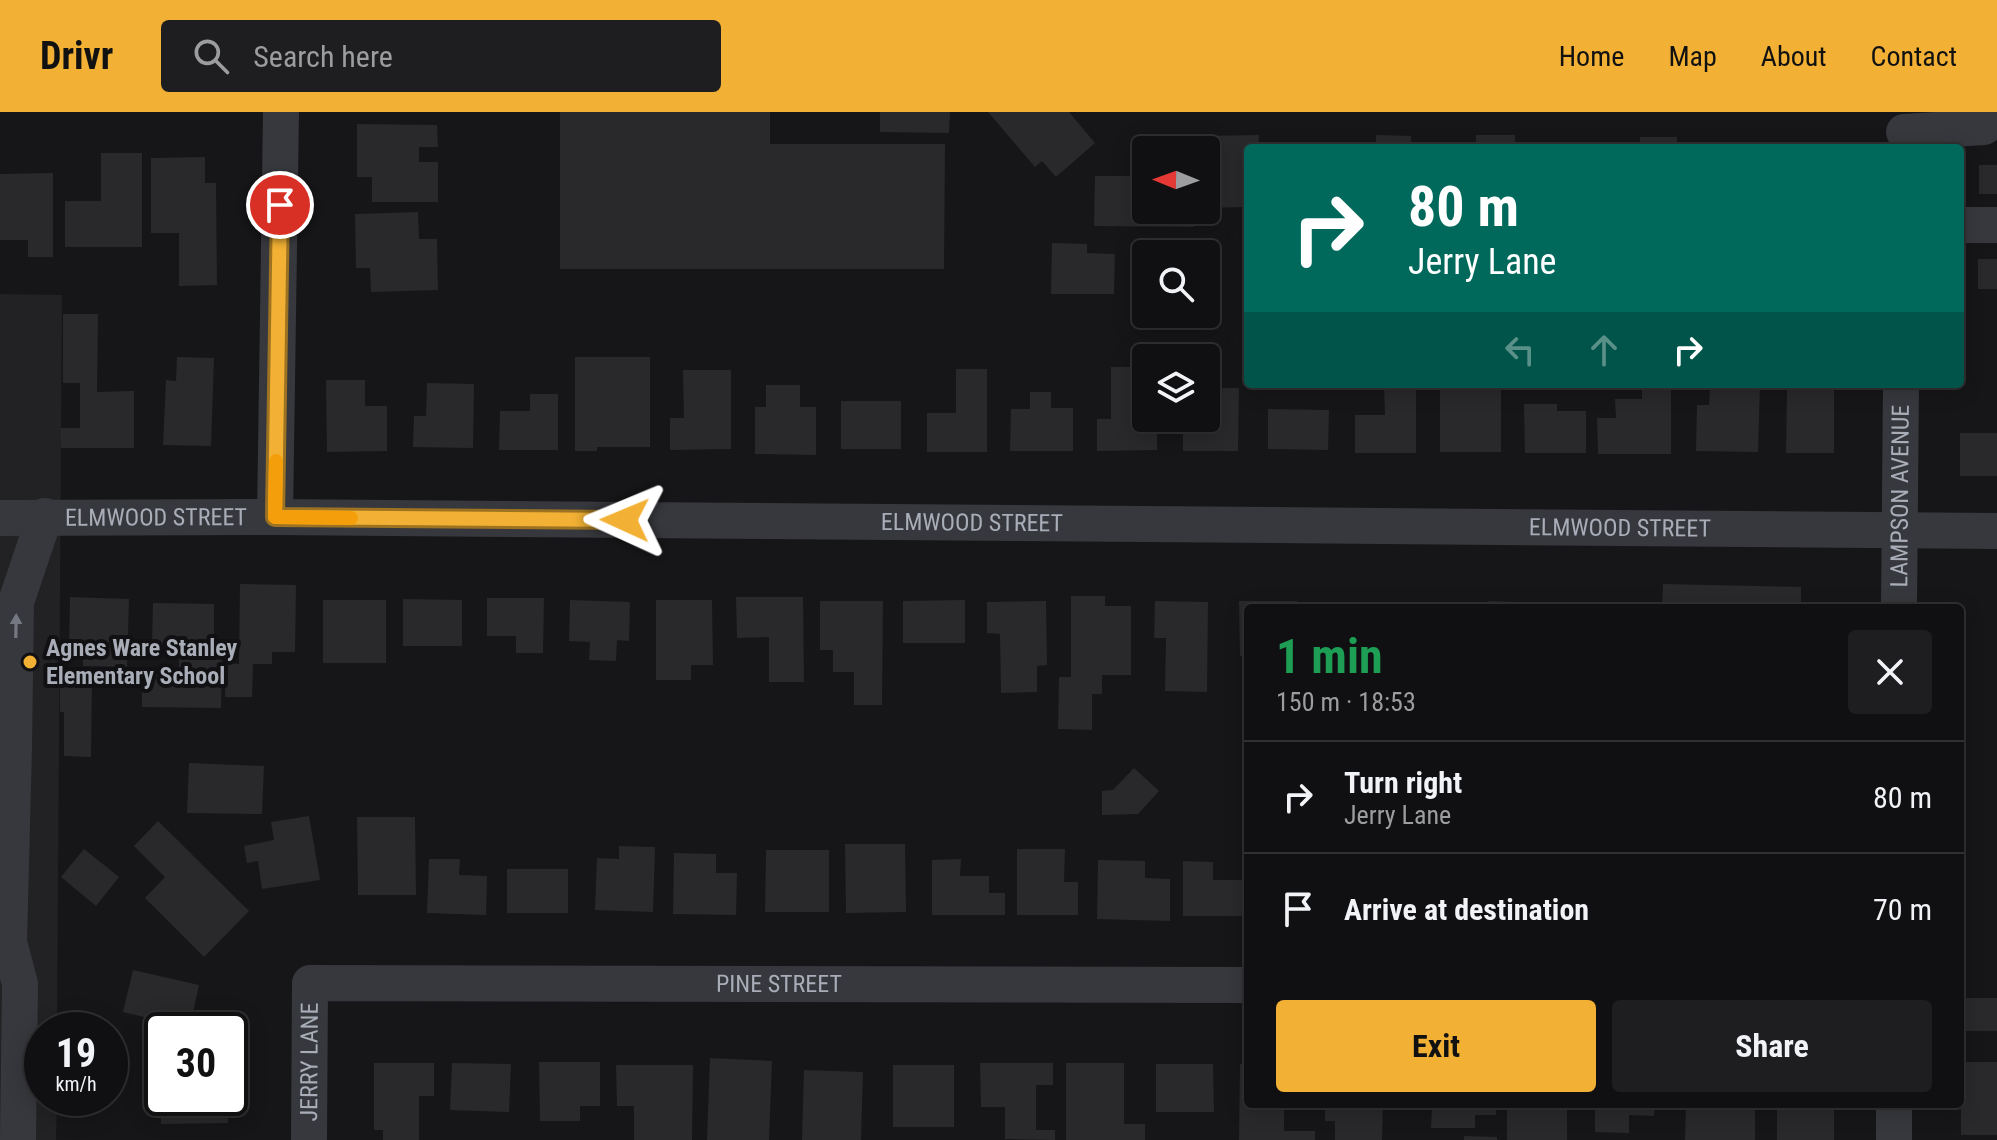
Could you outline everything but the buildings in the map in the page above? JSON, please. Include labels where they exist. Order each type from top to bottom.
[{"type":"street","points":[[275,517],[281,112]]},
{"type":"street","points":[[1904,131],[1984,127],[1989,112]]},
{"type":"street","points":[[1964,225],[1997,225]]},
{"type":"street","name":"LAMPSON AVENUE","points":[[1899,604],[1901,388]]},
{"type":"street","points":[[18,1140],[20,984],[5,948],[7,746],[16,602],[45,516]]},
{"type":"street","name":"ELMWOOD STREET","points":[[0,518],[275,517],[1997,531]]},
{"type":"street","name":"PINE STREET","points":[[310,983],[1244,985]]},
{"type":"street","name":"JERRY LANE","points":[[309,1140],[310,983]]},
{"type":"street","points":[[1894,1108],[1894,1140]]},
{"type":"shaded area","name":"Agnes Ware Stanley Elementary School","points":[[0,294],[62,295],[57,1012],[24,1012],[24,1116],[57,1116],[56,1140],[0,1140]]},
{"type":"slow traffic","points":[[276,461],[275,517],[351,518]]},
{"type":"place","name":"Agnes Ware Stanley Elementary School","points":[[30,662]]},
{"type":"route","points":[[280,205],[275,517],[625,520]]}]
